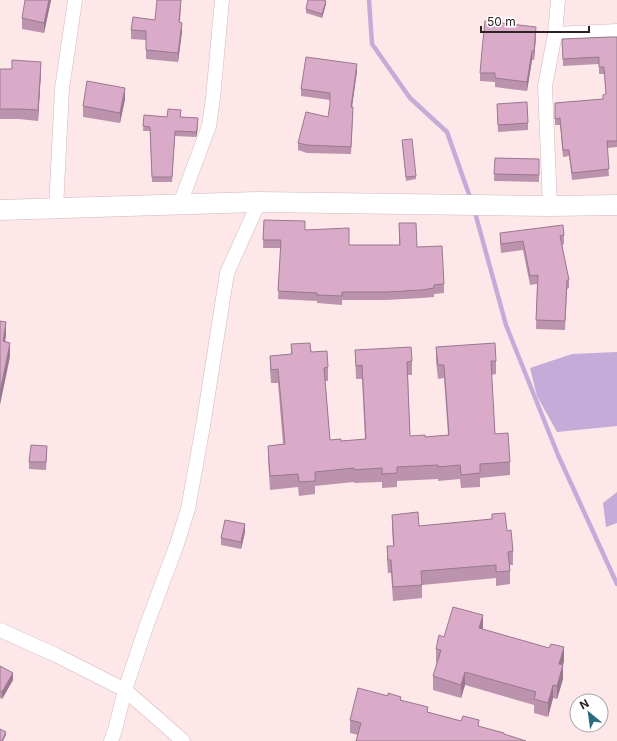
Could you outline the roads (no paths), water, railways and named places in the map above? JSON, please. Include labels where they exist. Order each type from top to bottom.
[{"type":"main road","points":[[0,210],[259,202],[550,206],[617,205]]},
{"type":"street","points":[[56,208],[62,89],[75,0]]},
{"type":"street","points":[[180,204],[209,126],[222,0]]},
{"type":"street","points":[[550,206],[545,86],[555,34],[558,0]]},
{"type":"street","points":[[555,34],[617,31]]},
{"type":"street","points":[[111,741],[125,690],[188,509],[228,273],[259,202]]},
{"type":"street","points":[[0,630],[56,655],[125,690],[183,741]]},
{"type":"waterway","points":[[369,0],[372,44],[410,98],[447,132],[471,200]]},
{"type":"waterway","points":[[474,209],[506,325],[558,455],[617,584]]}]
